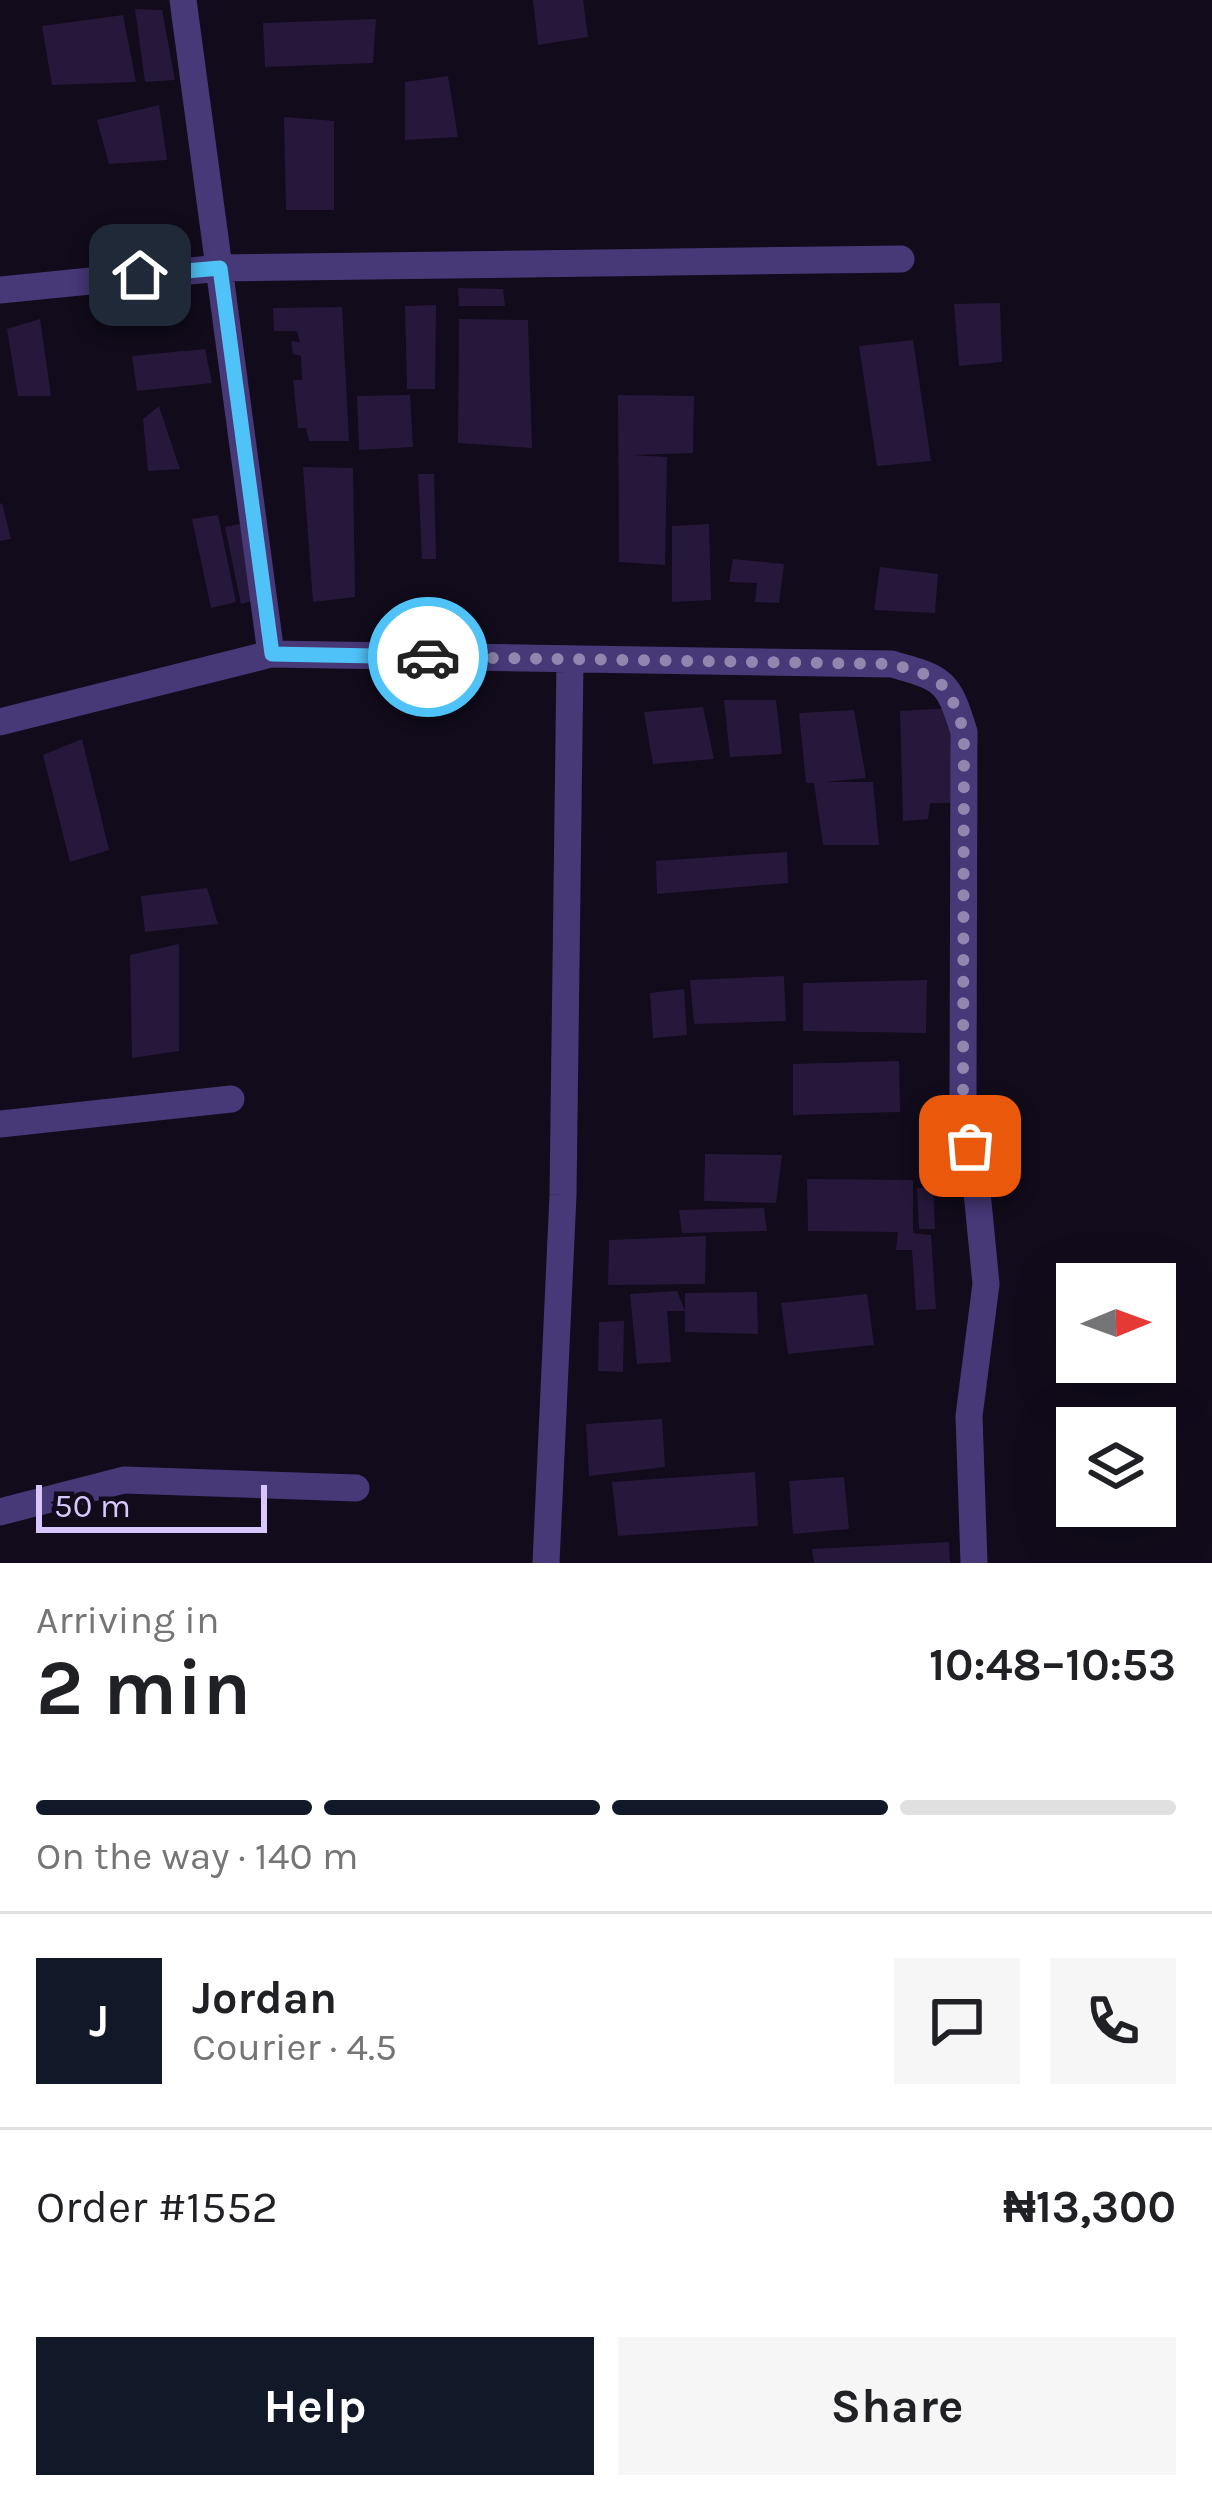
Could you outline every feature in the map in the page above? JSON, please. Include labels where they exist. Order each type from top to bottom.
[{"type":"street","points":[[183,0],[272,654]]},
{"type":"street","points":[[0,290],[220,268],[901,260]]},
{"type":"street","points":[[0,722],[272,654],[892,664],[932,676],[952,694],[964,732],[963,1100],[986,1284],[969,1416],[974,1563]]},
{"type":"street","points":[[546,1563],[563,1195],[570,660]]},
{"type":"street","points":[[0,1124],[230,1099]]},
{"type":"street","points":[[0,1512],[124,1480],[356,1489]]},
{"type":"building","points":[[533,0],[583,0],[588,37],[538,45]]},
{"type":"building","points":[[135,9],[162,10],[175,80],[145,82]]},
{"type":"building","points":[[123,15],[136,82],[52,85],[42,26]]},
{"type":"building","points":[[376,19],[373,63],[265,67],[263,23]]},
{"type":"building","points":[[448,76],[458,137],[405,140],[405,82]]},
{"type":"building","points":[[159,105],[167,160],[109,164],[97,120]]},
{"type":"building","points":[[284,117],[334,121],[334,210],[286,210]]},
{"type":"building","points":[[458,288],[503,289],[505,306],[459,306]]},
{"type":"building","points":[[1000,303],[1002,362],[959,366],[954,304]]},
{"type":"building","points":[[436,305],[435,389],[407,389],[405,306]]},
{"type":"building","points":[[342,307],[349,441],[309,441],[306,428],[298,428],[293,380],[302,380],[301,356],[293,354],[291,341],[300,342],[297,331],[274,331],[273,308]]},
{"type":"building","points":[[40,319],[51,396],[18,396],[7,329]]},
{"type":"building","points":[[459,319],[528,320],[532,448],[458,443]]},
{"type":"building","points":[[913,340],[931,461],[877,466],[859,346]]},
{"type":"building","points":[[205,349],[212,383],[137,391],[132,356]]},
{"type":"building","points":[[410,395],[413,447],[359,450],[357,396]]},
{"type":"building","points":[[618,395],[694,396],[693,453],[632,455],[667,457],[665,565],[619,562]]},
{"type":"building","points":[[159,406],[180,469],[148,471],[143,419]]},
{"type":"building","points":[[303,467],[353,468],[355,597],[313,602]]},
{"type":"building","points":[[418,474],[434,474],[436,559],[422,559]]},
{"type":"building","points":[[0,504],[11,539],[0,541]]},
{"type":"building","points":[[218,515],[236,602],[211,608],[192,519]]},
{"type":"building","points":[[248,522],[264,598],[241,604],[225,527]]},
{"type":"building","points":[[709,524],[711,600],[672,602],[672,526]]},
{"type":"building","points":[[733,559],[784,564],[779,603],[755,602],[757,583],[729,582]]},
{"type":"building","points":[[880,567],[938,574],[935,613],[874,610]]},
{"type":"building","points":[[724,700],[776,700],[782,754],[730,757]]},
{"type":"building","points":[[703,707],[714,759],[653,764],[644,712]]},
{"type":"building","points":[[950,708],[952,803],[930,803],[928,819],[903,821],[900,711]]},
{"type":"building","points":[[854,710],[866,778],[825,782],[873,782],[879,845],[823,845],[814,783],[806,783],[799,713]]},
{"type":"building","points":[[82,739],[109,850],[70,862],[43,755]]},
{"type":"building","points":[[787,852],[788,883],[657,894],[656,861]]},
{"type":"building","points":[[207,888],[218,924],[145,932],[141,896]]},
{"type":"building","points":[[179,944],[179,1051],[132,1058],[130,955]]},
{"type":"building","points":[[784,976],[786,1021],[694,1024],[690,980]]},
{"type":"building","points":[[927,980],[926,1033],[803,1031],[803,983]]},
{"type":"building","points":[[684,989],[687,1035],[653,1038],[650,993]]},
{"type":"building","points":[[899,1061],[900,1112],[793,1115],[793,1064]]},
{"type":"building","points":[[705,1154],[782,1155],[776,1203],[704,1201]]},
{"type":"building","points":[[807,1179],[913,1180],[913,1233],[931,1235],[936,1309],[916,1310],[912,1250],[896,1250],[898,1232],[808,1231]]},
{"type":"building","points":[[917,1188],[933,1188],[935,1229],[919,1229]]},
{"type":"building","points":[[764,1208],[767,1231],[682,1233],[679,1210]]},
{"type":"building","points":[[706,1236],[705,1284],[608,1285],[609,1240]]},
{"type":"building","points":[[677,1291],[685,1311],[667,1311],[671,1362],[637,1364],[630,1294]]},
{"type":"building","points":[[757,1292],[758,1334],[685,1332],[685,1293]]},
{"type":"building","points":[[867,1294],[874,1345],[788,1354],[781,1303]]},
{"type":"building","points":[[624,1321],[623,1372],[598,1371],[599,1322]]},
{"type":"building","points":[[662,1419],[665,1467],[589,1476],[586,1424]]},
{"type":"building","points":[[755,1472],[758,1526],[618,1536],[612,1482]]},
{"type":"building","points":[[844,1477],[849,1529],[793,1534],[789,1481]]},
{"type":"building","points":[[949,1542],[950,1563],[814,1563],[812,1549]]},
{"type":"way so far","points":[[428,657],[892,664],[932,676],[952,694],[964,732],[963,1100],[970,1146]]},
{"type":"route","points":[[140,275],[220,268],[272,654],[428,657]]}]
